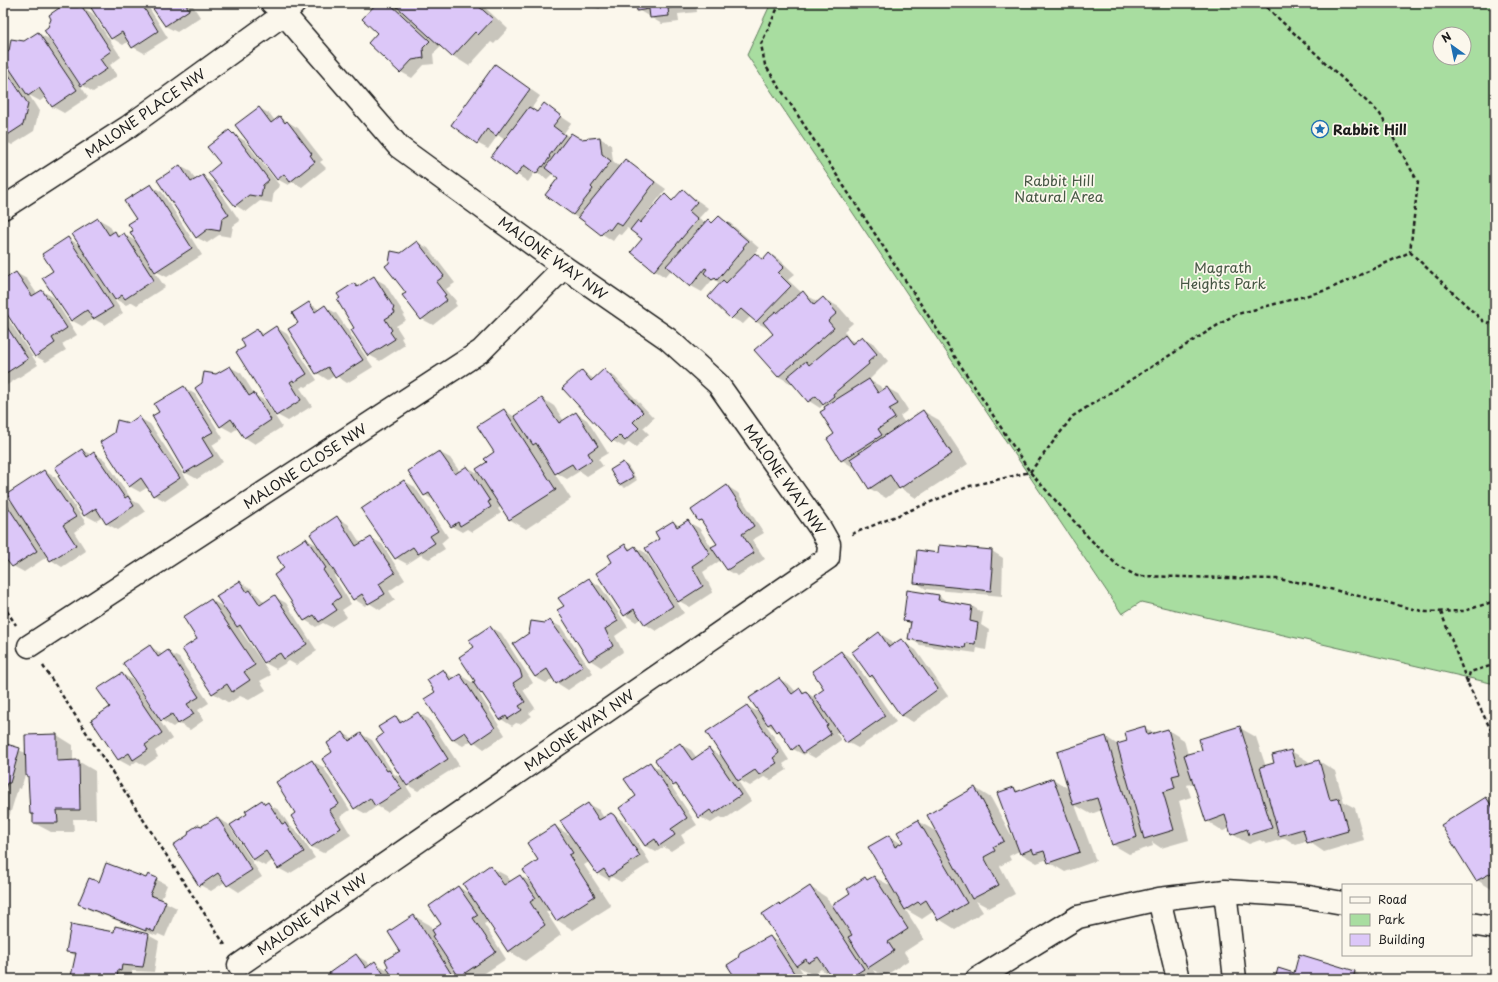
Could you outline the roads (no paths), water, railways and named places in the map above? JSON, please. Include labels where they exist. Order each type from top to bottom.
[{"type":"street","name":"MALONE PLACE NW","points":[[3,208],[128,127],[284,6]]},
{"type":"street","name":"MALONE WAY NW","points":[[239,965],[828,558],[829,544],[820,528],[718,384],[668,340],[564,267],[399,147],[284,6]]},
{"type":"street","name":"MALONE CLOSE NW","points":[[29,646],[481,351],[564,267]]},
{"type":"street","points":[[1225,891],[1235,979]]},
{"type":"street","points":[[977,979],[1078,917],[1159,899],[1225,891],[1303,896],[1342,903]]},
{"type":"street","points":[[1159,899],[1178,979]]},
{"type":"street","points":[[1472,924],[1495,928]]},
{"type":"place","name":"Rabbit Hill","points":[[1320,129]]},
{"type":"park label","name":"Rabbit Hill Natural Area","points":[[1059,188]]},
{"type":"park label","name":"Magrath Heights Park","points":[[1223,276]]}]
